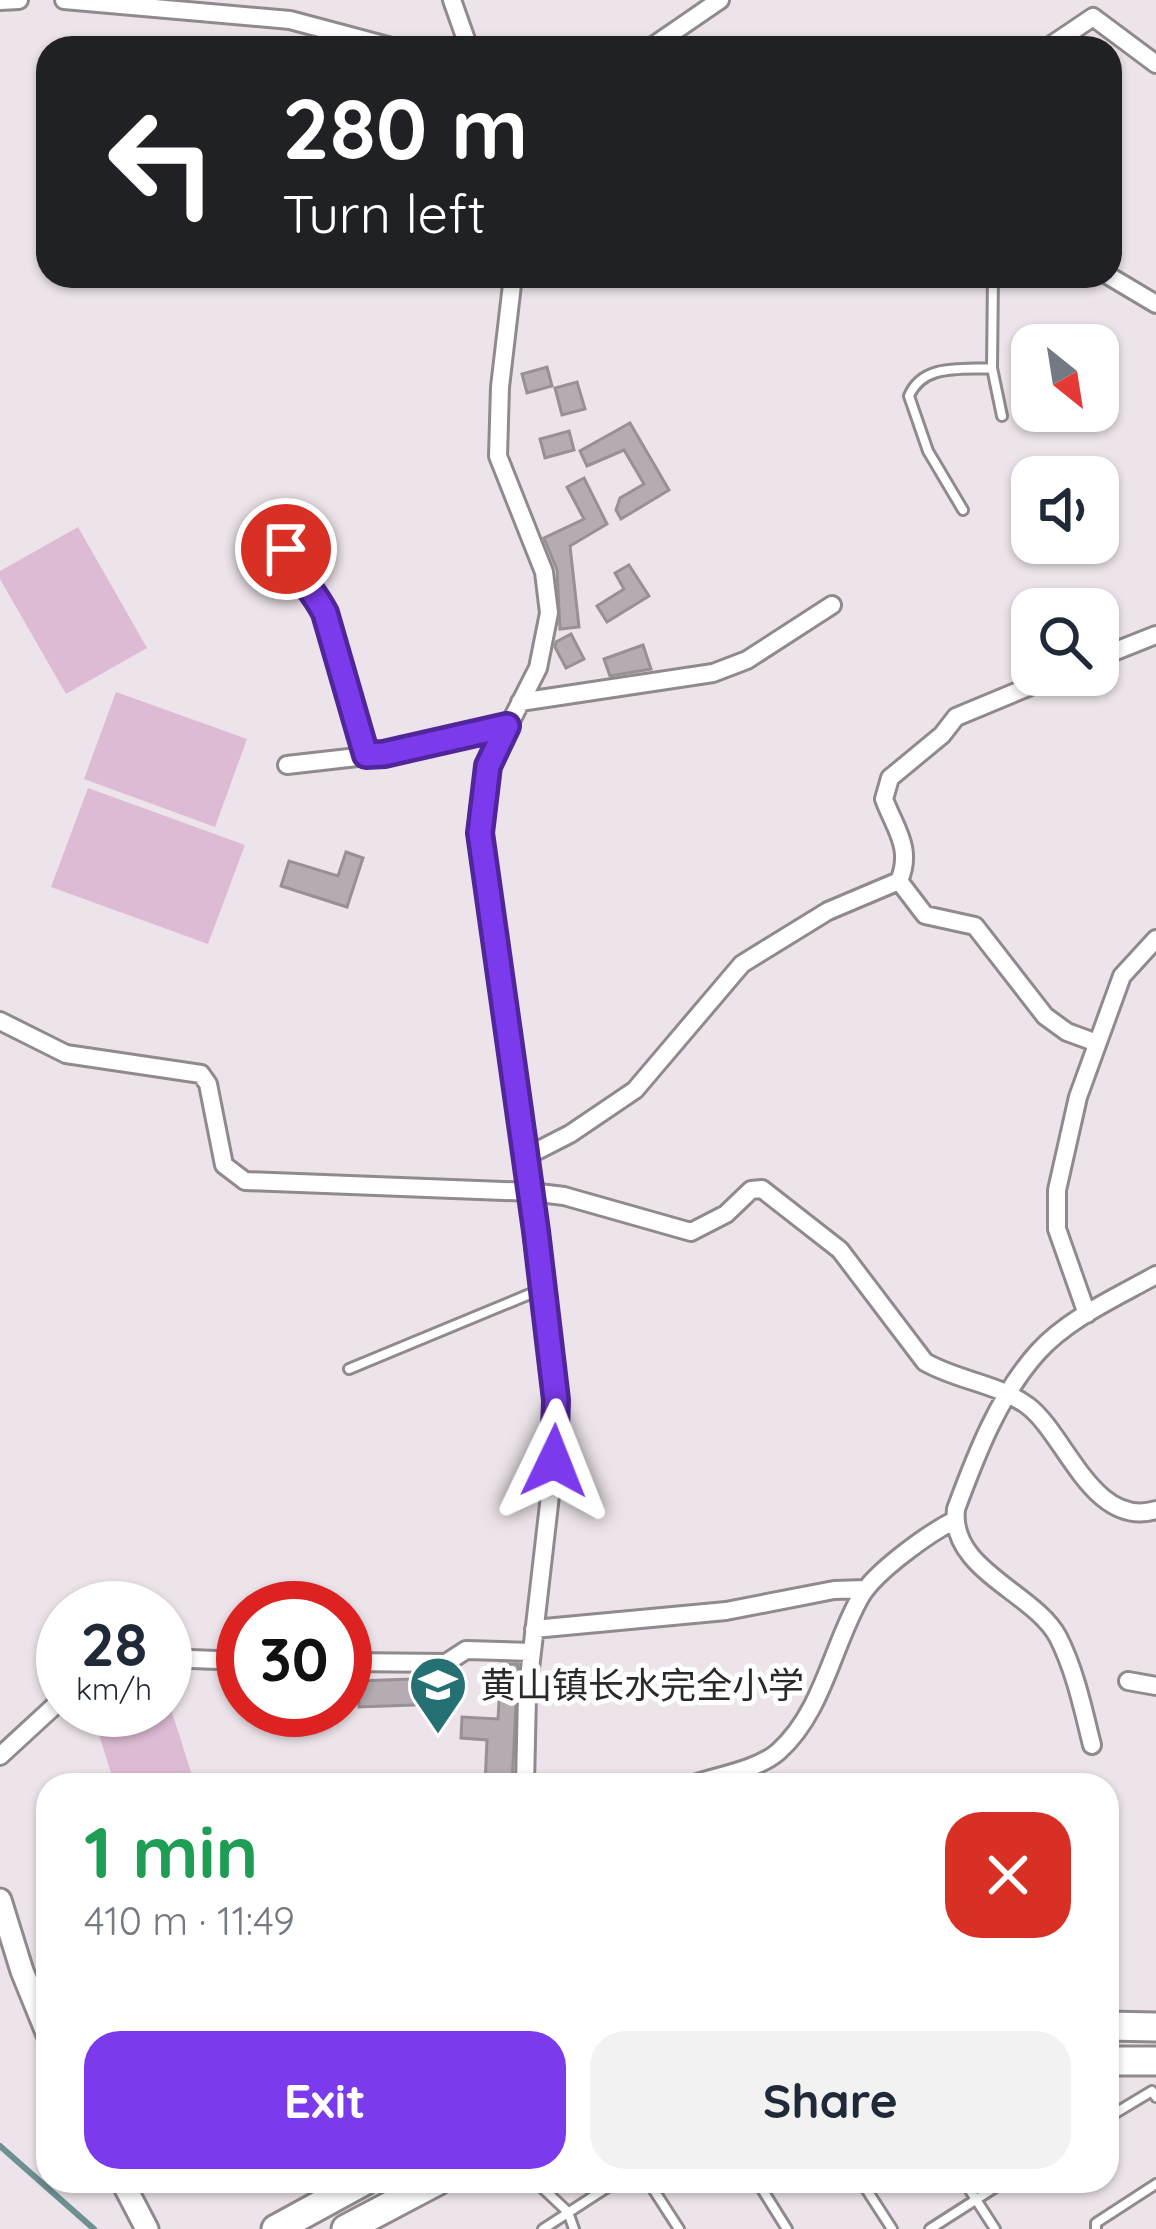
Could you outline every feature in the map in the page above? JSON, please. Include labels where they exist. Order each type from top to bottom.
[{"type":"highway","points":[[1119,2026],[1156,2026]]},
{"type":"highway","points":[[1119,2061],[1156,2061]]},
{"type":"highway","points":[[276,2229],[342,2193]]},
{"type":"highway","points":[[346,2229],[414,2193]]},
{"type":"street","points":[[0,1],[19,0]]},
{"type":"street","points":[[64,0],[290,20],[350,36]]},
{"type":"street","points":[[287,0],[290,20]]},
{"type":"street","points":[[452,0],[465,36]]},
{"type":"street","points":[[668,36],[720,0]]},
{"type":"street","points":[[1065,36],[1093,17],[1118,36]]},
{"type":"street","points":[[1122,39],[1156,64]]},
{"type":"street","points":[[1122,284],[1156,304]]},
{"type":"street","points":[[512,288],[498,456],[544,572],[549,613],[538,668],[488,766],[480,833],[543,1288],[556,1430],[534,1629],[526,1773]]},
{"type":"street","points":[[286,549],[294,572],[316,595],[325,613],[366,755]]},
{"type":"street","points":[[520,702],[713,673],[746,659],[832,605]]},
{"type":"street","points":[[1119,650],[1156,635]]},
{"type":"street","points":[[1011,694],[956,717],[942,735],[890,778],[884,799],[905,853],[899,881],[925,915],[959,920],[982,932],[1046,1016],[1067,1032],[1097,1043]]},
{"type":"street","points":[[286,765],[384,754],[507,726]]},
{"type":"street","points":[[525,1157],[570,1134],[634,1090],[742,964],[828,910],[899,881]]},
{"type":"street","points":[[1087,1314],[1055,1212],[1078,1097],[1097,1043],[1122,976],[1156,939]]},
{"type":"street","points":[[0,1021],[66,1054],[201,1074],[208,1084],[224,1165],[245,1181],[530,1192],[564,1196],[692,1232],[726,1214],[751,1190],[763,1189],[840,1250],[926,1362],[1009,1394],[1046,1422],[1081,1477],[1112,1504],[1128,1511],[1156,1510]]},
{"type":"street","points":[[725,1773],[768,1758],[783,1747],[817,1697],[865,1589],[886,1568],[955,1520],[967,1480],[1009,1394],[1037,1353],[1087,1314],[1156,1275]]},
{"type":"street","points":[[955,1520],[987,1575],[1042,1614],[1055,1633],[1077,1688],[1092,1745]]},
{"type":"street","points":[[534,1629],[726,1611],[834,1590],[865,1589]]},
{"type":"street","points":[[372,1662],[446,1663],[466,1650],[532,1652]]},
{"type":"street","points":[[1128,1681],[1156,1686]]},
{"type":"street","points":[[0,1756],[36,1723]]},
{"type":"street","points":[[0,1900],[36,2006]]},
{"type":"street","points":[[128,2193],[147,2229]]},
{"type":"lane","points":[[993,288],[992,368],[1002,416]]},
{"type":"lane","points":[[962,510],[928,452],[909,396],[914,384],[931,371],[992,368]]},
{"type":"lane","points":[[349,1369],[543,1288]]},
{"type":"lane","points":[[1119,2111],[1152,2091],[1156,2097]]},
{"type":"lane","points":[[1096,2229],[1096,2223],[1156,2184]]},
{"type":"lane","points":[[548,2193],[568,2212],[574,2229]]},
{"type":"lane","points":[[543,2229],[598,2193]]},
{"type":"lane","points":[[655,2193],[679,2229]]},
{"type":"lane","points":[[765,2193],[788,2229]]},
{"type":"lane","points":[[870,2193],[892,2229]]},
{"type":"lane","points":[[972,2193],[995,2229]]},
{"type":"lane","points":[[930,2229],[987,2193]]},
{"type":"shaded area","points":[[78,527],[147,648],[66,694],[0,579],[0,571]]},
{"type":"shaded area","points":[[116,692],[247,739],[215,827],[84,779]]},
{"type":"shaded area","points":[[88,788],[245,845],[208,944],[51,887]]},
{"type":"shaded area","points":[[100,1737],[180,1737],[191,1773],[111,1773]]},
{"type":"building","points":[[547,367],[552,386],[527,393],[522,374]]},
{"type":"building","points":[[577,382],[585,409],[562,415],[555,388]]},
{"type":"building","points":[[630,423],[669,490],[621,519],[616,510],[620,498],[644,484],[624,450],[587,466],[580,451]]},
{"type":"building","points":[[569,431],[574,450],[545,458],[540,439]]},
{"type":"building","points":[[584,478],[607,524],[570,546],[579,627],[560,629],[557,570],[544,538],[584,519],[567,487]]},
{"type":"building","points":[[629,565],[649,596],[607,622],[597,606],[624,589],[615,573]]},
{"type":"building","points":[[571,634],[584,659],[566,668],[555,647]]},
{"type":"building","points":[[643,645],[651,669],[610,676],[604,659]]},
{"type":"building","points":[[346,852],[363,858],[347,907],[281,886],[289,861],[338,876]]},
{"type":"building","points":[[501,1664],[518,1664],[513,1773],[486,1773],[487,1740],[461,1738],[462,1717],[498,1719]]},
{"type":"building","points":[[439,1678],[440,1704],[372,1707],[372,1680]]},
{"type":"waterway","points":[[0,2146],[36,2178]]},
{"type":"waterway","points":[[53,2193],[94,2229]]},
{"type":"place","name":"黄山镇长水完全小学","points":[[438,1736]]},
{"type":"route","points":[[286,549],[294,572],[316,595],[325,613],[366,755],[507,726],[488,766],[479,818],[556,1400],[554,1461]]}]
